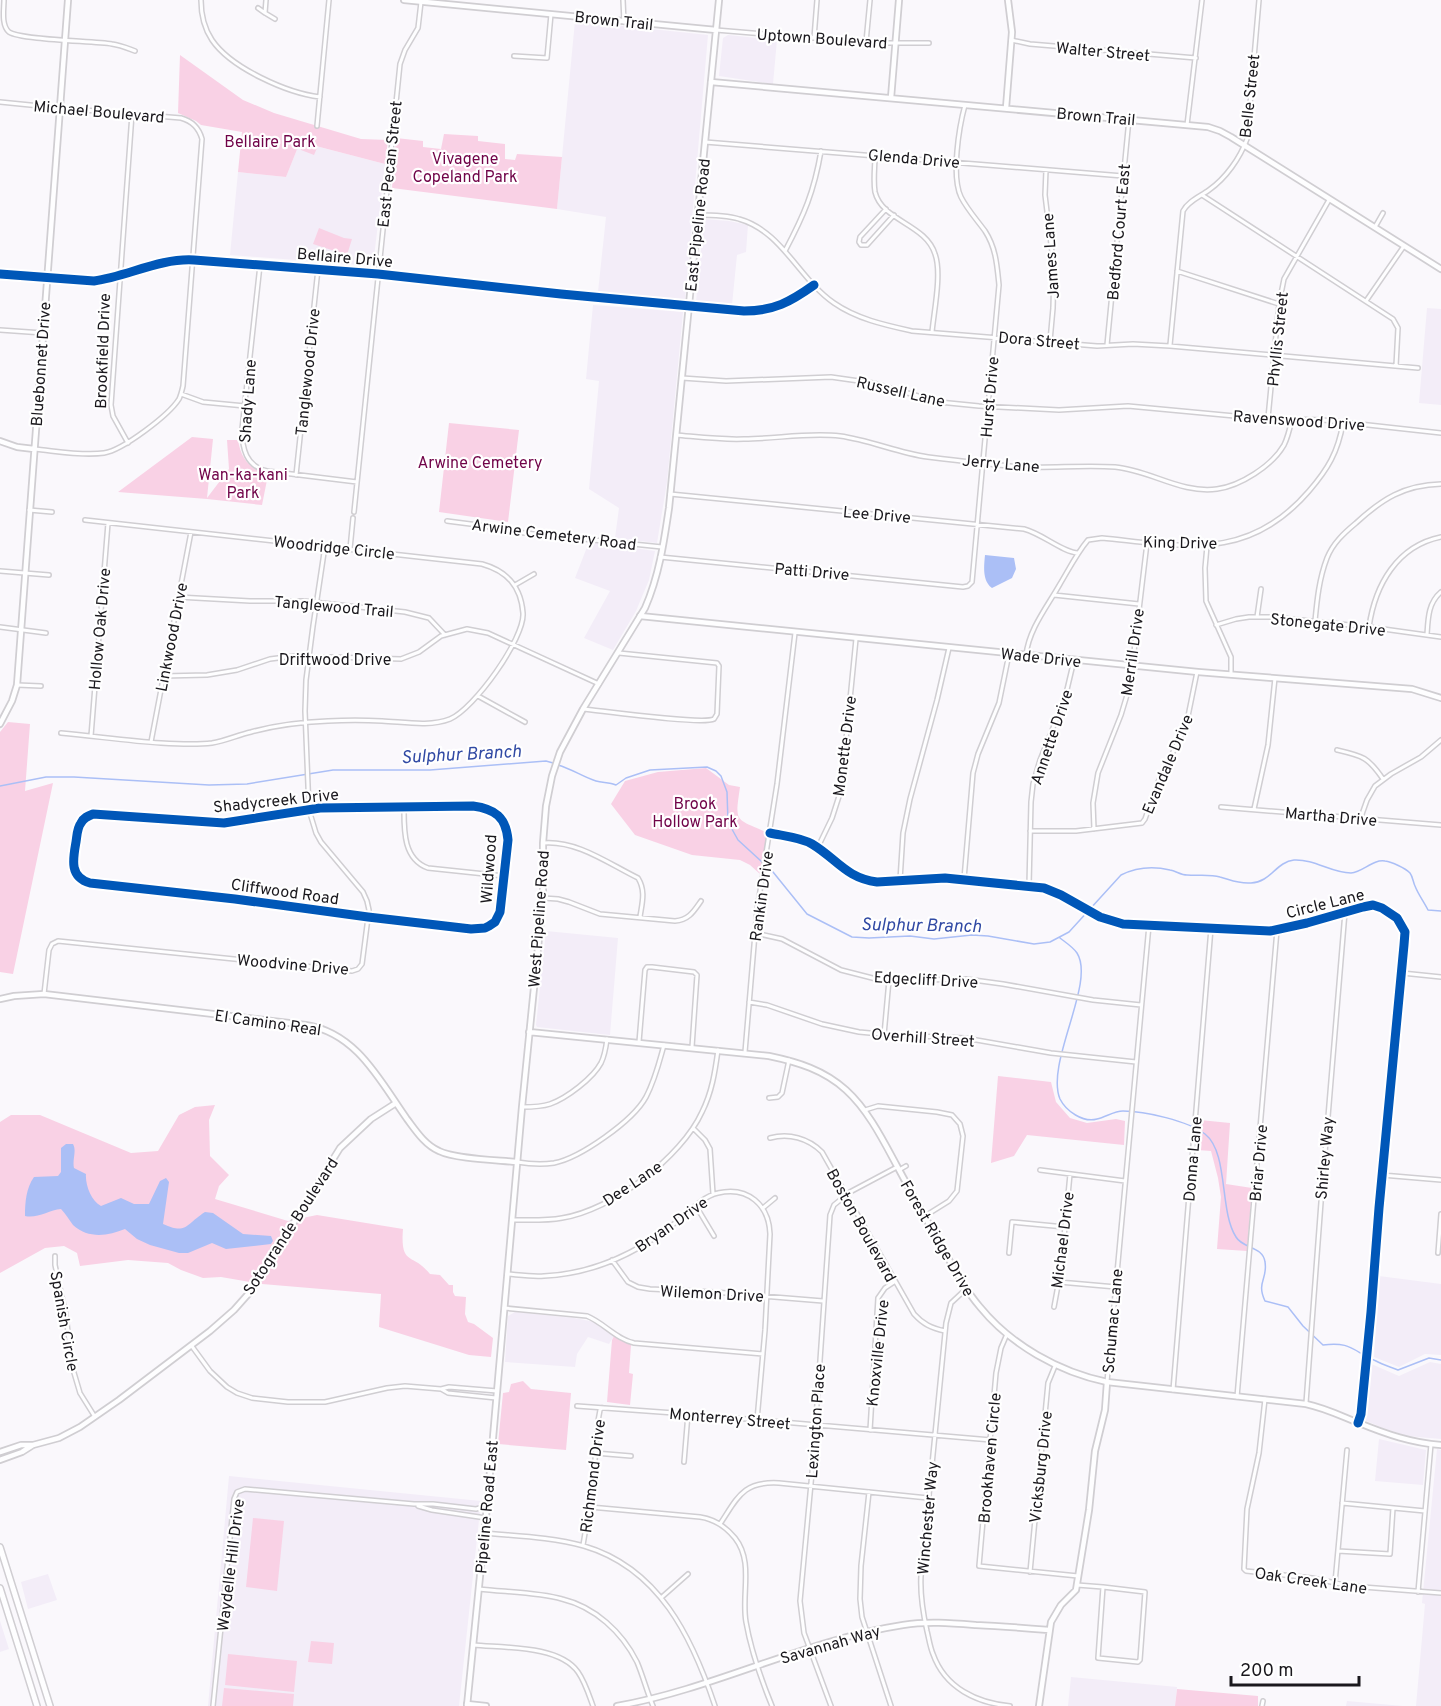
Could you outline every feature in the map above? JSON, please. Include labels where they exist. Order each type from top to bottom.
[{"type":"main road","points":[[0,1547],[50,1706]]},
{"type":"main road","points":[[0,1588],[38,1706]]},
{"type":"main road","points":[[9,1618],[21,1614]]},
{"type":"street","points":[[4,0],[4,21],[10,32],[25,36],[112,44],[135,51]]},
{"type":"street","name":"Bluebonnet Drive","points":[[0,724],[12,701],[17,685],[68,0]]},
{"type":"street","points":[[201,0],[205,25],[211,38],[222,51],[265,80],[320,97]]},
{"type":"street","points":[[264,13],[266,0]]},
{"type":"street","points":[[317,126],[329,0]]},
{"type":"street","name":"Brown Trail","points":[[404,0],[716,30]]},
{"type":"street","points":[[623,0],[624,21]]},
{"type":"street","name":"East Pipeline Road","points":[[660,557],[670,494],[719,0]]},
{"type":"street","points":[[814,38],[817,0]]},
{"type":"street","points":[[866,42],[870,0]]},
{"type":"street","points":[[891,98],[899,0]]},
{"type":"street","points":[[1006,108],[1011,40],[1008,0]]},
{"type":"street","points":[[1187,125],[1202,0]]},
{"type":"street","name":"Belle Street","points":[[1170,346],[1183,211],[1185,206],[1225,176],[1247,139],[1259,0]]},
{"type":"street","name":"East Pecan Street","points":[[354,512],[400,64],[418,28],[421,1]]},
{"type":"street","points":[[258,8],[275,19]]},
{"type":"street","points":[[514,56],[547,58],[551,14]]},
{"type":"street","name":"Uptown Boulevard","points":[[716,30],[866,42],[929,43]]},
{"type":"street","name":"Walter Street","points":[[1011,40],[1030,44],[1196,58]]},
{"type":"street","name":"Brown Trail","points":[[711,82],[1129,119],[1220,131],[1441,269]]},
{"type":"street","name":"Michael Boulevard","points":[[0,102],[181,118],[191,122],[201,135],[203,147],[194,260]]},
{"type":"street","name":"Hurst Drive","points":[[963,586],[968,586],[972,582],[999,285],[997,261],[990,241],[957,186],[957,162],[965,105]]},
{"type":"street","name":"Brookfield Drive","points":[[128,443],[113,416],[111,405],[132,114]]},
{"type":"street","name":"Bedford Court East","points":[[1107,345],[1129,119]]},
{"type":"street","name":"Glenda Drive","points":[[705,142],[1123,176]]},
{"type":"street","points":[[785,251],[809,204],[821,151]]},
{"type":"street","points":[[875,155],[876,195],[886,209],[929,240],[935,253],[938,270],[932,332]]},
{"type":"street","name":"James Lane","points":[[1046,170],[1045,195],[1054,269],[1050,341]]},
{"type":"street","points":[[1202,195],[1393,319],[1397,323],[1398,333],[1396,366]]},
{"type":"street","name":"Phyllis Street","points":[[1268,418],[1279,304],[1284,279],[1329,200]]},
{"type":"street","points":[[886,209],[860,237],[861,245],[867,245],[894,215]]},
{"type":"street","points":[[1374,228],[1383,213]]},
{"type":"street","name":"Dora Street","points":[[697,215],[726,217],[747,222],[767,233],[833,303],[864,319],[912,331],[1107,345],[1170,346],[1418,368]]},
{"type":"street","points":[[1366,301],[1404,246]]},
{"type":"street","points":[[0,441],[8,445],[34,449],[98,454],[128,443],[174,405],[183,386],[194,260]]},
{"type":"street","name":"Bellaire Drive","points":[[0,274],[94,281],[171,261],[194,260],[378,274],[688,306]]},
{"type":"street","name":"Shady Lane","points":[[260,265],[245,406],[243,450],[248,460],[260,469],[357,482]]},
{"type":"street","name":"Tanglewood Drive","points":[[296,475],[318,269]]},
{"type":"street","points":[[1177,271],[1279,304]]},
{"type":"street","points":[[688,306],[744,311],[764,310],[793,300],[814,285]]},
{"type":"street","points":[[0,330],[43,333]]},
{"type":"street","name":"Russell Lane","points":[[682,378],[748,381],[831,377],[873,383],[939,402],[988,407],[1050,410],[1128,406],[1156,408]]},
{"type":"street","points":[[181,394],[203,402],[245,406]]},
{"type":"street","name":"Ravenswood Drive","points":[[1156,408],[1441,432]]},
{"type":"street","name":"Jerry Lane","points":[[676,435],[744,440],[802,435],[840,436],[918,455],[1031,467],[1113,467],[1185,487],[1217,489],[1244,480],[1274,458],[1284,444],[1292,419]]},
{"type":"street","name":"King Drive","points":[[1026,655],[1031,634],[1086,542],[1102,538],[1207,546],[1245,538],[1264,529],[1295,506],[1321,477],[1332,460],[1343,422]]},
{"type":"street","points":[[1315,621],[1318,590],[1327,560],[1342,535],[1389,496],[1422,485],[1441,484]]},
{"type":"street","name":"Lee Drive","points":[[670,494],[1032,531],[1069,552],[1079,553]]},
{"type":"street","points":[[29,510],[52,512]]},
{"type":"street","points":[[350,549],[353,518]]},
{"type":"street","name":"Woodridge Circle","points":[[85,520],[482,564],[499,570],[514,585]]},
{"type":"street","name":"Arwine Cemetery Road","points":[[447,521],[515,532],[662,546]]},
{"type":"street","name":"Hollow Oak Drive","points":[[91,736],[108,523]]},
{"type":"street","name":"Linkwood Drive","points":[[151,742],[191,531]]},
{"type":"street","points":[[1369,627],[1376,598],[1392,566],[1411,549],[1441,537]]},
{"type":"street","name":"Merrill Drive","points":[[1094,829],[1093,802],[1098,773],[1130,685],[1147,543]]},
{"type":"street","name":"Woodvine Drive","points":[[44,994],[49,950],[52,944],[58,941],[352,971],[359,968],[363,959],[368,906],[363,892],[316,833],[309,810],[306,780],[304,722],[306,680],[325,546]]},
{"type":"street","points":[[1207,546],[1206,602],[1231,657],[1231,675]]},
{"type":"street","name":"Patti Drive","points":[[660,557],[963,586]]},
{"type":"street","name":"West Pipeline Road","points":[[504,1308],[543,898],[543,843],[546,807],[552,776],[560,752],[583,709],[651,594],[660,557]]},
{"type":"street","points":[[0,571],[49,575]]},
{"type":"street","points":[[62,733],[151,742],[211,743],[270,727],[304,722],[363,720],[435,723],[448,720],[459,714],[478,696],[518,636],[523,617],[521,599],[514,585],[534,574]]},
{"type":"street","points":[[1257,617],[1260,589]]},
{"type":"street","points":[[1427,635],[1429,612],[1436,596],[1441,592]]},
{"type":"street","points":[[1054,595],[1139,604]]},
{"type":"street","name":"Tanglewood Trail","points":[[178,597],[316,602],[419,614],[429,618],[445,634]]},
{"type":"street","name":"Wade Drive","points":[[640,616],[1133,666],[1412,689],[1441,698]]},
{"type":"street","name":"Stonegate Drive","points":[[1216,625],[1236,619],[1257,617],[1315,621],[1441,637]]},
{"type":"street","points":[[0,627],[46,633]]},
{"type":"street","name":"Driftwood Drive","points":[[163,676],[207,675],[237,670],[278,658],[309,656],[401,659],[419,652],[445,634],[466,629],[482,631],[598,684]]},
{"type":"street","name":"Rankin Drive","points":[[745,1053],[755,933],[777,784],[795,633]]},
{"type":"street","name":"Monette Drive","points":[[817,848],[832,818],[841,790],[856,639]]},
{"type":"street","points":[[900,880],[903,833],[949,648]]},
{"type":"street","points":[[583,709],[682,720],[708,721],[714,719],[717,714],[719,666],[717,663],[618,653]]},
{"type":"street","points":[[964,880],[973,773],[978,754],[999,703],[1009,654]]},
{"type":"street","name":"Annette Drive","points":[[1029,886],[1031,802],[1035,777],[1065,698],[1074,660]]},
{"type":"street","name":"Evandale Drive","points":[[1094,829],[1143,822],[1158,782],[1186,726],[1198,672]]},
{"type":"street","points":[[1254,810],[1268,745],[1275,678]]},
{"type":"street","points":[[17,685],[41,686]]},
{"type":"street","points":[[478,696],[525,722]]},
{"type":"street","points":[[1361,818],[1372,789],[1421,757],[1441,740]]},
{"type":"street","points":[[1337,750],[1361,756],[1383,780]]},
{"type":"street","name":"Shadycreek Drive","points":[[78,876],[74,871],[73,863],[77,833],[82,821],[93,814],[224,823],[320,808],[473,806],[486,808],[496,813]]},
{"type":"street","name":"Martha Drive","points":[[1221,807],[1441,825]]},
{"type":"street","points":[[405,808],[404,831],[407,847],[423,867],[504,876]]},
{"type":"street","name":"Wildwood","points":[[489,926],[495,922],[500,912],[507,832],[496,813]]},
{"type":"street","points":[[1030,831],[1094,829]]},
{"type":"street","name":"Circle Lane","points":[[770,833],[805,841],[848,872],[862,879],[877,882],[933,878],[1029,886],[1052,891],[1114,922],[1277,930],[1373,905],[1397,918],[1404,932],[1402,973],[1367,1353],[1361,1414],[1358,1423]]},
{"type":"street","points":[[543,843],[552,842],[574,846],[638,878],[643,891],[640,917]]},
{"type":"street","name":"Cliffwood Road","points":[[78,876],[90,883],[368,917],[471,929],[489,926]]},
{"type":"street","points":[[543,898],[558,899],[600,914],[682,920],[691,915],[701,901]]},
{"type":"street","name":"Shirley Way","points":[[1306,1404],[1345,912]]},
{"type":"street","name":"Schumac Lane","points":[[1077,1585],[1089,1510],[1095,1451],[1105,1410],[1149,925]]},
{"type":"street","name":"Donna Lane","points":[[1173,1390],[1211,928]]},
{"type":"street","name":"Briar Drive","points":[[1237,1397],[1277,930]]},
{"type":"street","name":"Edgecliff Drive","points":[[755,933],[782,939],[841,970],[876,979],[966,979],[1141,1005]]},
{"type":"street","points":[[639,1042],[645,970],[652,967],[694,972],[697,975],[692,1047]]},
{"type":"street","points":[[1402,973],[1441,977]]},
{"type":"street","points":[[884,1035],[889,980]]},
{"type":"street","name":"El Camino Real","points":[[0,999],[44,994],[296,1023],[322,1028],[336,1034],[349,1044],[381,1081],[417,1133],[439,1151],[447,1154],[517,1162]]},
{"type":"street","name":"Overhill Street","points":[[749,1002],[767,1005],[822,1024],[859,1032],[965,1038],[1062,1055],[1136,1062]]},
{"type":"street","name":"Forest Ridge Drive","points":[[529,1032],[745,1053],[804,1064],[826,1075],[846,1090],[864,1111],[966,1289],[988,1317],[1034,1353],[1056,1364],[1107,1382],[1306,1404],[1407,1440],[1441,1445]]},
{"type":"street","points":[[522,1107],[548,1105],[573,1091],[601,1064],[607,1039]]},
{"type":"street","points":[[517,1162],[541,1164],[561,1161],[575,1155],[614,1130],[635,1112],[646,1097],[655,1078],[664,1045]]},
{"type":"street","name":"Dee Lane","points":[[512,1220],[562,1218],[602,1204],[657,1168],[669,1157],[702,1114],[716,1071],[718,1050]]},
{"type":"street","points":[[769,1098],[782,1094],[789,1060]]},
{"type":"street","name":"Sotogrande Boulevard","points":[[0,1452],[21,1445],[33,1445],[59,1438],[80,1428],[209,1331],[241,1301],[260,1277],[340,1148],[371,1119],[396,1103]]},
{"type":"street","points":[[864,1111],[878,1106],[936,1112],[952,1115],[960,1124],[963,1136],[957,1191],[949,1201],[925,1216]]},
{"type":"street","points":[[693,1128],[710,1149],[713,1194]]},
{"type":"street","name":"Boston Boulevard","points":[[770,1138],[788,1136],[798,1138],[812,1143],[822,1152],[914,1314],[922,1323],[933,1329],[945,1331]]},
{"type":"street","name":"Lexington Place","points":[[831,1706],[804,1633],[800,1612],[830,1215],[834,1205],[847,1195],[906,1166]]},
{"type":"street","points":[[1040,1170],[1125,1181]]},
{"type":"street","name":"Michael Drive","points":[[1054,1307],[1059,1282],[1070,1174]]},
{"type":"street","points":[[1382,1175],[1441,1180]]},
{"type":"street","name":"Bryan Drive","points":[[507,1274],[542,1276],[565,1274],[612,1260],[647,1244],[713,1194],[726,1191],[741,1193],[752,1198],[763,1208]]},
{"type":"street","points":[[756,1420],[763,1354],[770,1234],[768,1219],[763,1208],[775,1198]]},
{"type":"street","points":[[696,1206],[714,1236]]},
{"type":"street","points":[[1438,1253],[1441,1214]]},
{"type":"street","points":[[1009,1253],[1012,1222],[1065,1227]]},
{"type":"street","name":"Spanish Circle","points":[[55,1256],[66,1315],[72,1366],[80,1393],[95,1417]]},
{"type":"street","name":"Wilemon Drive","points":[[612,1260],[628,1281],[638,1287],[824,1301]]},
{"type":"street","name":"Knoxville Drive","points":[[870,1430],[878,1298],[885,1288],[894,1282]]},
{"type":"street","points":[[1059,1282],[1116,1287]]},
{"type":"street","name":"Winchester Way","points":[[966,1289],[951,1303],[945,1331],[920,1583],[921,1601],[933,1655],[947,1678],[960,1690],[983,1701],[1010,1706]]},
{"type":"street","points":[[504,1308],[587,1316],[597,1320],[622,1338],[634,1342],[763,1354]]},
{"type":"street","name":"Pipeline Road East","points":[[467,1705],[504,1308]]},
{"type":"street","name":"Brookhaven Circle","points":[[1007,1334],[997,1365],[979,1564],[980,1566],[1029,1572]]},
{"type":"street","points":[[191,1345],[210,1371],[227,1387],[250,1398],[307,1403],[325,1402],[405,1386],[497,1391]]},
{"type":"street","name":"Vicksburg Drive","points":[[1029,1572],[1048,1383],[1056,1364]]},
{"type":"street","points":[[441,1389],[448,1393],[496,1398]]},
{"type":"street","name":"Oak Creek Lane","points":[[1265,1399],[1259,1452],[1247,1509],[1245,1569],[1250,1572],[1312,1578],[1350,1586],[1441,1593]]},
{"type":"street","name":"Monterrey Street","points":[[577,1406],[991,1440]]},
{"type":"street","name":"Richmond Drive","points":[[583,1546],[590,1507],[598,1421],[602,1408]]},
{"type":"street","points":[[684,1462],[688,1414]]},
{"type":"street","points":[[1418,1592],[1431,1444]]},
{"type":"street","name":"Sotogrande Boulevard","points":[[0,1460],[22,1452],[33,1445]]},
{"type":"street","points":[[1335,1583],[1347,1450]]},
{"type":"street","points":[[595,1453],[631,1456]]},
{"type":"street","points":[[720,1524],[739,1496],[755,1485],[766,1482],[928,1498]]},
{"type":"street","name":"Waydelle Hill Drive","points":[[213,1706],[234,1499],[237,1492],[245,1489],[476,1509],[487,1506]]},
{"type":"street","points":[[869,1492],[860,1599],[862,1617],[891,1706]]},
{"type":"street","points":[[1342,1503],[1425,1510]]},
{"type":"street","name":"Waydelle Hill Drive","points":[[414,1504],[432,1510],[486,1518]]},
{"type":"street","points":[[590,1507],[700,1516],[720,1524],[731,1533],[739,1542],[745,1555],[744,1613],[749,1642],[772,1706]]},
{"type":"street","points":[[1338,1551],[1390,1554],[1394,1508]]},
{"type":"street","points":[[484,1533],[562,1541],[583,1546],[600,1551],[630,1569],[662,1598],[685,1634],[715,1706]]},
{"type":"street","points":[[1029,1572],[1078,1576]]},
{"type":"street","points":[[662,1598],[688,1574]]},
{"type":"street","points":[[1039,1706],[1049,1630],[1053,1616],[1061,1605],[1075,1593],[1077,1585],[1103,1587],[1145,1592],[1140,1660],[1138,1662],[1098,1659],[1103,1587]]},
{"type":"street","points":[[479,1589],[563,1599],[596,1614],[619,1634],[637,1662],[652,1706]]},
{"type":"street","name":"Savannah Way","points":[[616,1706],[650,1699],[867,1632],[925,1622],[1049,1630]]},
{"type":"street","points":[[473,1645],[550,1653],[566,1659],[582,1678],[593,1706]]},
{"type":"street","points":[[981,1706],[983,1701]]},
{"type":"street","points":[[1262,1706],[1263,1701]]},
{"type":"street","points":[[467,1705],[486,1706]]},
{"type":"shaded area","points":[[575,21],[708,35],[685,300],[598,292],[606,217],[557,209]]},
{"type":"shaded area","points":[[728,35],[777,40],[773,84],[719,76],[723,38]]},
{"type":"shaded area","points":[[300,142],[385,164],[373,266],[230,255],[238,172],[286,177]]},
{"type":"shaded area","points":[[704,219],[748,225],[746,252],[737,255],[732,305],[696,302]]},
{"type":"shaded area","points":[[593,305],[683,312],[667,482],[657,543],[615,538],[619,508],[589,489],[599,381],[586,379]]},
{"type":"shaded area","points":[[1427,308],[1441,309],[1441,405],[1419,403]]},
{"type":"shaded area","points":[[589,542],[655,551],[649,580],[636,611],[613,650],[584,638],[610,591],[575,578]]},
{"type":"shaded area","points":[[546,931],[618,938],[610,1035],[537,1027]]},
{"type":"shaded area","points":[[1379,1276],[1441,1284],[1441,1355],[1425,1354],[1399,1367],[1374,1357]]},
{"type":"shaded area","points":[[515,1312],[590,1321],[614,1336],[609,1344],[588,1337],[577,1354],[575,1367],[505,1362],[508,1316]]},
{"type":"shaded area","points":[[1430,1362],[1441,1364],[1441,1439],[1407,1436],[1364,1420],[1369,1363],[1399,1376]]},
{"type":"shaded area","points":[[1379,1439],[1426,1450],[1423,1485],[1375,1481]]},
{"type":"shaded area","points":[[1437,1449],[1441,1450],[1441,1706],[1416,1706],[1425,1604],[1422,1603]]},
{"type":"shaded area","points":[[229,1476],[481,1501],[459,1706],[208,1706]]},
{"type":"shaded area","points":[[48,1574],[57,1600],[28,1609],[21,1582]]},
{"type":"shaded area","points":[[0,1621],[9,1649],[0,1652]]},
{"type":"shaded area","points":[[1071,1677],[1177,1687],[1175,1706],[1068,1706]]},
{"type":"shaded area","points":[[1347,1701],[1403,1706],[1346,1706]]},
{"type":"green space","name":"Bellaire Park","points":[[180,55],[243,100],[274,113],[361,139],[388,140],[385,164],[312,145],[317,148],[314,155],[301,150],[304,143],[300,142],[286,177],[238,172],[242,132],[201,125],[178,113]]},
{"type":"green space","name":"Vivagene Copeland Park","points":[[444,134],[478,136],[478,141],[505,144],[505,159],[515,160],[517,154],[562,157],[557,209],[392,188],[396,138],[423,141],[423,147],[441,149]]},
{"type":"green space","points":[[319,228],[352,239],[347,255],[313,244]]},
{"type":"green space","name":"Arwine Cemetery","points":[[449,423],[519,430],[508,522],[439,512]]},
{"type":"green space","name":"Wan-ka-kani Park","points":[[192,437],[213,439],[207,498],[229,469],[227,440],[238,440],[241,453],[247,462],[256,470],[268,475],[262,505],[118,492]]},
{"type":"green space","points":[[8,722],[30,724],[25,791],[53,783],[13,974],[0,972],[0,732]]},
{"type":"green space","name":"Brook Hollow Park","points":[[706,768],[729,785],[740,787],[737,807],[739,818],[768,833],[760,874],[740,860],[692,855],[635,835],[611,804],[625,781],[658,772]]},
{"type":"green space","points":[[998,1076],[1051,1082],[1056,1102],[1070,1118],[1087,1123],[1116,1119],[1125,1121],[1124,1145],[1027,1135],[1014,1156],[991,1163]]},
{"type":"green space","points":[[215,1105],[209,1120],[210,1156],[229,1175],[219,1186],[215,1199],[288,1221],[317,1215],[403,1229],[404,1249],[409,1258],[424,1267],[430,1274],[440,1275],[449,1285],[453,1285],[455,1296],[466,1297],[465,1314],[468,1322],[493,1338],[491,1357],[469,1355],[379,1327],[381,1294],[262,1284],[221,1277],[203,1278],[168,1263],[128,1260],[80,1266],[77,1253],[64,1246],[45,1248],[0,1273],[0,1122],[11,1115],[40,1115],[131,1153],[158,1151],[179,1115],[195,1107]]},
{"type":"green space","points":[[1200,1120],[1230,1123],[1226,1184],[1252,1188],[1247,1251],[1217,1249],[1221,1197],[1211,1151],[1197,1150]]},
{"type":"green space","points":[[614,1336],[631,1345],[629,1373],[633,1374],[630,1405],[607,1402]]},
{"type":"green space","points":[[523,1381],[531,1389],[571,1393],[566,1450],[498,1444],[503,1393],[509,1392],[511,1384]]},
{"type":"green space","points":[[253,1518],[284,1521],[277,1591],[246,1587]]},
{"type":"green space","points":[[311,1641],[334,1643],[332,1664],[308,1662]]},
{"type":"green space","points":[[228,1654],[297,1661],[294,1692],[225,1685]]},
{"type":"green space","points":[[224,1688],[294,1694],[293,1706],[222,1706]]},
{"type":"green space","points":[[1177,1689],[1258,1696],[1258,1706],[1175,1706]]},
{"type":"water","points":[[985,555],[1014,558],[1016,569],[1012,578],[992,588],[985,577]]},
{"type":"water","points":[[66,1144],[73,1144],[74,1168],[86,1174],[89,1192],[101,1206],[121,1198],[134,1204],[149,1204],[160,1181],[166,1178],[169,1182],[163,1224],[182,1228],[205,1212],[213,1213],[243,1234],[271,1236],[273,1241],[271,1244],[226,1249],[212,1243],[188,1253],[179,1253],[150,1245],[137,1239],[125,1229],[105,1235],[85,1233],[73,1225],[61,1209],[25,1216],[26,1196],[31,1181],[34,1177],[58,1176],[61,1172],[61,1148]]},
{"type":"waterway","name":"Sulphur Branch","points":[[0,786],[46,777],[209,785],[247,784],[333,770],[430,770],[546,761],[553,763]]},
{"type":"waterway","name":"Sulphur Branch","points":[[558,765],[596,781],[616,785],[626,778],[650,770],[707,767],[716,771],[721,776],[727,792],[728,822],[738,840],[773,872],[807,914],[852,937],[910,936],[934,939],[972,935],[1034,944],[1050,942],[1069,932],[1121,875],[1133,870],[1157,868],[1185,875],[1212,876],[1251,883],[1264,879],[1282,864],[1294,860],[1351,873],[1376,862],[1391,863],[1410,873],[1428,910],[1441,911]]},
{"type":"waterway","points":[[1060,938],[1077,953],[1081,966],[1076,1003],[1059,1065],[1057,1084],[1060,1099],[1066,1108],[1081,1118],[1092,1120],[1120,1111],[1154,1115],[1188,1125],[1205,1134],[1213,1143],[1218,1154],[1227,1213],[1236,1237],[1243,1244],[1261,1253],[1265,1262],[1262,1285],[1265,1301],[1288,1307],[1303,1326],[1323,1345],[1346,1346],[1398,1370],[1429,1358],[1441,1360]]},
{"type":"cycle path","points":[[0,274],[94,281],[156,264],[194,260],[378,274],[744,311],[773,307],[814,285]]},
{"type":"cycle path","points":[[473,806],[487,809],[498,816],[505,825],[508,840],[500,912],[495,922],[485,928],[471,929],[90,883],[83,880],[74,867],[77,832],[84,818],[93,814],[224,823],[320,808],[473,806]]},
{"type":"cycle path","points":[[770,833],[807,842],[849,872],[866,880],[877,882],[945,878],[1044,888],[1100,917],[1123,924],[1270,931],[1373,905],[1397,918],[1405,932],[1404,945],[1371,1312],[1361,1414],[1358,1423]]}]
